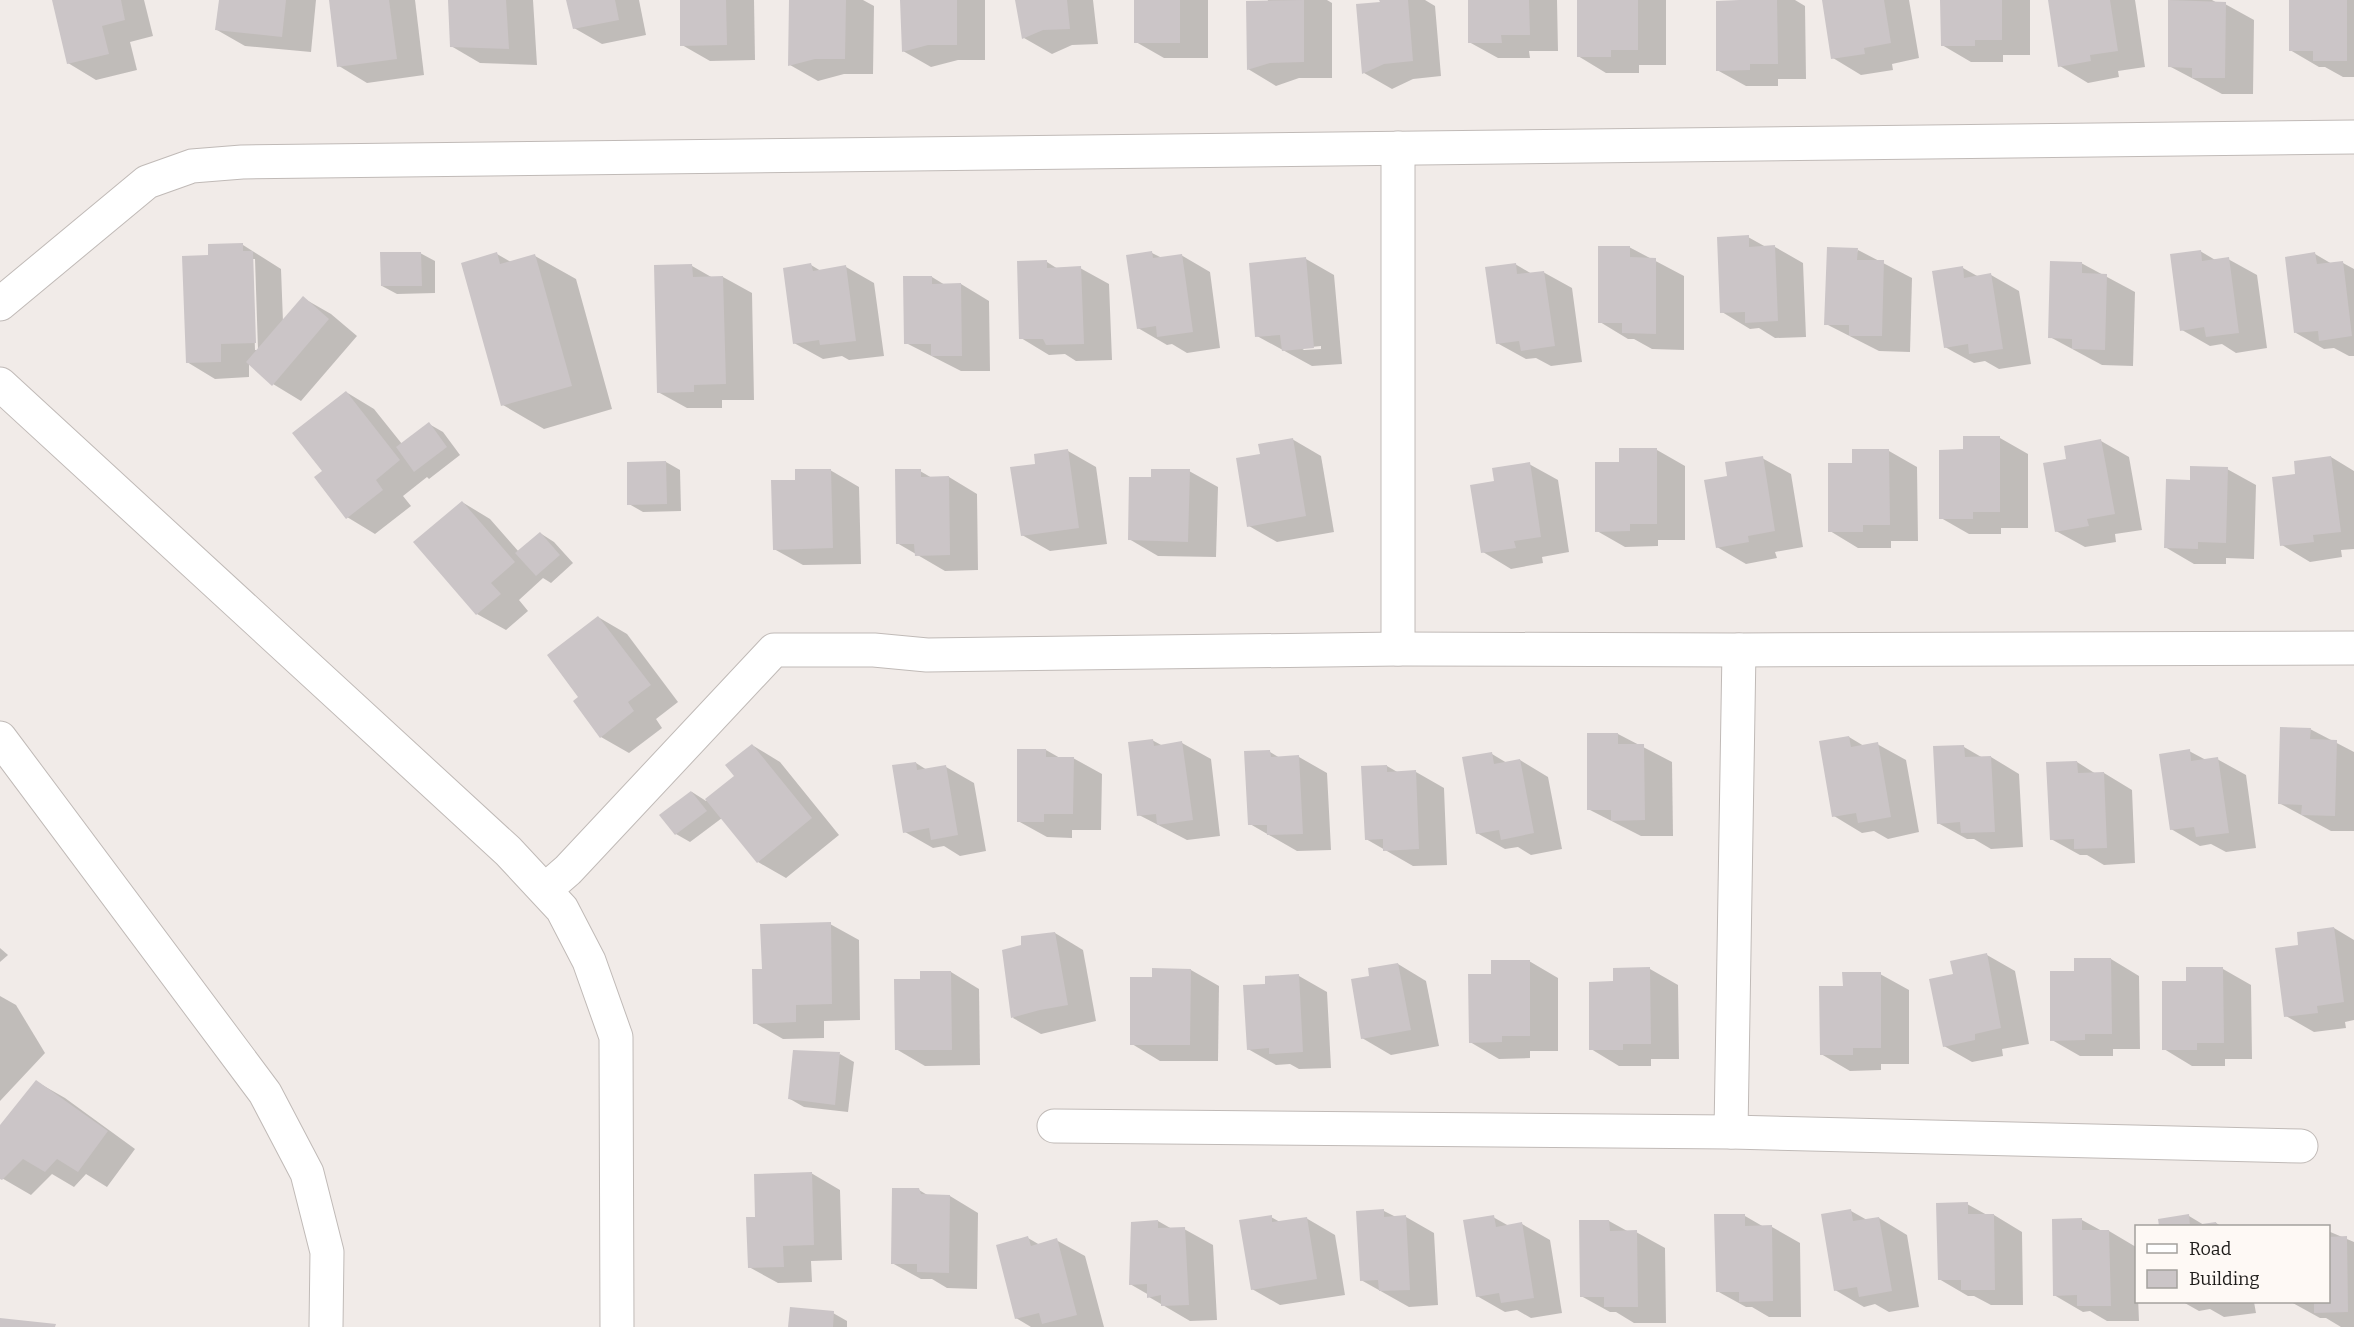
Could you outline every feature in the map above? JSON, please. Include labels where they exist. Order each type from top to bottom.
[{"type":"street","points":[[0,304],[147,182],[192,166],[242,162],[2354,137]]},
{"type":"street","points":[[1398,148],[1398,649]]},
{"type":"street","points":[[0,384],[508,851],[562,909],[589,961],[616,1037],[617,1327]]},
{"type":"street","points":[[545,890],[568,870],[774,650],[874,650],[927,655],[1398,649],[2354,648]]},
{"type":"street","points":[[1731,1132],[1739,650]]},
{"type":"street","points":[[0,738],[265,1093],[308,1173],[327,1252],[326,1327]]},
{"type":"street","points":[[1054,1126],[1731,1132],[2301,1146]]},
{"type":"building","points":[[52,0],[121,0],[125,20],[102,26],[109,54],[67,64]]},
{"type":"building","points":[[219,0],[286,0],[282,37],[215,30]]},
{"type":"building","points":[[329,0],[389,0],[397,59],[337,67]]},
{"type":"building","points":[[448,0],[506,0],[509,49],[450,47]]},
{"type":"building","points":[[566,0],[615,0],[619,20],[573,29]]},
{"type":"building","points":[[680,0],[726,0],[727,45],[680,46]]},
{"type":"building","points":[[789,0],[846,0],[845,59],[815,59],[788,66]]},
{"type":"building","points":[[900,0],[957,0],[957,45],[928,45],[902,52]]},
{"type":"building","points":[[1015,0],[1067,0],[1070,29],[1043,30],[1022,39]]},
{"type":"building","points":[[1134,0],[1180,0],[1180,43],[1134,43]]},
{"type":"building","points":[[1304,0],[1304,62],[1270,63],[1247,70],[1246,1]]},
{"type":"building","points":[[1379,0],[1408,0],[1413,61],[1384,64],[1362,74],[1356,4],[1380,2]]},
{"type":"building","points":[[1468,0],[1529,0],[1530,35],[1501,35],[1502,43],[1468,43]]},
{"type":"building","points":[[1577,0],[1638,0],[1638,50],[1611,50],[1611,57],[1577,57]]},
{"type":"building","points":[[1777,0],[1778,64],[1750,64],[1750,70],[1716,71],[1716,1]]},
{"type":"building","points":[[1822,0],[1884,0],[1891,43],[1864,48],[1865,54],[1831,59]]},
{"type":"building","points":[[1940,0],[2002,0],[2002,40],[1975,40],[1975,46],[1941,46]]},
{"type":"building","points":[[2048,0],[2110,0],[2118,51],[2090,55],[2091,61],[2058,67]]},
{"type":"building","points":[[2168,0],[2226,2],[2225,78],[2192,78],[2192,68],[2168,67]]},
{"type":"building","points":[[2289,0],[2347,0],[2347,61],[2313,61],[2313,51],[2289,51]]},
{"type":"building","points":[[1749,235],[1749,247],[1775,245],[1778,321],[1745,323],[1745,312],[1720,313],[1717,237]]},
{"type":"building","points":[[243,243],[243,251],[253,251],[256,343],[221,344],[221,362],[186,363],[182,256],[208,255],[208,244]]},
{"type":"building","points":[[1598,246],[1630,246],[1630,257],[1656,258],[1656,334],[1622,333],[1622,323],[1598,323]]},
{"type":"building","points":[[1827,247],[1858,248],[1857,260],[1884,260],[1882,336],[1849,336],[1849,325],[1824,325]]},
{"type":"building","points":[[2201,250],[2202,261],[2229,257],[2239,333],[2206,337],[2204,327],[2180,331],[2170,254]]},
{"type":"building","points":[[1152,251],[1153,258],[1182,254],[1193,332],[1157,337],[1156,326],[1137,329],[1126,255]]},
{"type":"building","points":[[380,252],[421,252],[422,286],[381,286]]},
{"type":"building","points":[[497,252],[500,264],[535,254],[572,386],[501,406],[461,263]]},
{"type":"building","points":[[2315,252],[2317,264],[2343,261],[2352,336],[2319,341],[2318,331],[2294,333],[2285,257]]},
{"type":"building","points":[[1306,257],[1314,348],[1282,351],[1280,335],[1255,337],[1249,263]]},
{"type":"building","points":[[1047,260],[1047,268],[1081,266],[1084,344],[1046,345],[1043,339],[1019,339],[1017,261]]},
{"type":"building","points":[[2050,261],[2082,262],[2082,273],[2107,274],[2105,350],[2072,349],[2072,339],[2048,338]]},
{"type":"building","points":[[811,263],[813,271],[846,265],[856,341],[820,345],[819,340],[793,344],[783,268]]},
{"type":"building","points":[[1516,263],[1517,274],[1544,271],[1555,346],[1521,351],[1519,341],[1496,344],[1485,267]]},
{"type":"building","points":[[692,264],[693,277],[723,276],[726,384],[694,385],[694,392],[657,393],[654,265]]},
{"type":"building","points":[[1963,266],[1964,278],[1991,273],[2003,349],[1969,354],[1968,344],[1944,348],[1932,271]]},
{"type":"building","points":[[903,276],[932,276],[932,284],[961,283],[962,356],[931,356],[931,344],[904,344]]},
{"type":"building","points":[[303,296],[329,319],[272,386],[246,362]]},
{"type":"building","points":[[346,391],[400,460],[376,480],[383,490],[346,519],[314,477],[322,471],[292,433]]},
{"type":"building","points":[[429,422],[447,447],[414,472],[396,447]]},
{"type":"building","points":[[1963,436],[2000,436],[2000,512],[1973,512],[1973,519],[1939,519],[1939,450],[1963,449]]},
{"type":"building","points":[[1293,438],[1306,516],[1247,527],[1236,458],[1260,454],[1258,444]]},
{"type":"building","points":[[2101,439],[2115,514],[2087,519],[2089,526],[2055,532],[2043,463],[2066,459],[2064,446]]},
{"type":"building","points":[[1619,448],[1657,448],[1657,524],[1630,524],[1630,531],[1595,532],[1595,462],[1619,462]]},
{"type":"building","points":[[1068,449],[1079,528],[1021,536],[1010,467],[1035,464],[1034,454]]},
{"type":"building","points":[[1852,449],[1889,449],[1890,525],[1863,525],[1863,532],[1828,532],[1828,463],[1852,463]]},
{"type":"building","points":[[1763,456],[1775,531],[1748,536],[1749,542],[1716,548],[1704,480],[1727,476],[1725,462]]},
{"type":"building","points":[[2331,456],[2341,532],[2313,535],[2314,542],[2280,546],[2272,477],[2295,474],[2294,461]]},
{"type":"building","points":[[666,461],[667,504],[627,505],[627,462]]},
{"type":"building","points":[[1530,462],[1541,537],[1514,541],[1516,548],[1481,553],[1470,485],[1494,481],[1492,468]]},
{"type":"building","points":[[2190,466],[2228,467],[2226,543],[2198,542],[2198,549],[2164,548],[2166,479],[2190,480]]},
{"type":"building","points":[[795,469],[831,469],[833,548],[773,550],[771,480],[795,480]]},
{"type":"building","points":[[895,469],[921,469],[921,477],[949,476],[950,555],[915,556],[914,544],[896,544]]},
{"type":"building","points":[[1151,469],[1190,469],[1188,542],[1128,540],[1129,477],[1151,477]]},
{"type":"building","points":[[462,501],[515,562],[491,583],[501,594],[476,615],[413,542]]},
{"type":"building","points":[[540,532],[560,555],[536,576],[515,553]]},
{"type":"building","points":[[598,616],[651,685],[628,702],[634,711],[600,738],[573,701],[578,697],[547,655]]},
{"type":"building","points":[[2280,727],[2311,728],[2310,739],[2337,740],[2335,816],[2301,815],[2302,805],[2278,804]]},
{"type":"building","points":[[1587,733],[1618,733],[1618,744],[1644,744],[1645,820],[1611,821],[1611,810],[1587,810]]},
{"type":"building","points":[[1849,736],[1851,747],[1878,742],[1891,817],[1858,823],[1856,813],[1832,817],[1819,741]]},
{"type":"building","points":[[1153,739],[1154,746],[1182,741],[1193,820],[1157,825],[1156,814],[1137,816],[1128,742]]},
{"type":"building","points":[[752,744],[812,818],[757,863],[705,799],[734,776],[725,765]]},
{"type":"building","points":[[1964,745],[1965,757],[1991,756],[1995,832],[1961,833],[1960,822],[1937,824],[1933,746]]},
{"type":"building","points":[[1017,749],[1046,749],[1046,757],[1074,757],[1073,814],[1044,814],[1044,822],[1017,822]]},
{"type":"building","points":[[2190,749],[2191,761],[2218,757],[2229,833],[2196,837],[2194,827],[2170,830],[2159,754]]},
{"type":"building","points":[[1270,750],[1271,757],[1299,755],[1303,834],[1267,835],[1267,825],[1248,825],[1244,751]]},
{"type":"building","points":[[1492,752],[1494,764],[1520,759],[1534,833],[1501,840],[1499,830],[1476,834],[1462,757]]},
{"type":"building","points":[[2077,761],[2078,773],[2104,772],[2107,848],[2074,849],[2074,839],[2050,840],[2046,762]]},
{"type":"building","points":[[916,762],[917,770],[946,765],[958,835],[931,840],[929,828],[903,833],[892,765]]},
{"type":"building","points":[[1387,765],[1387,772],[1416,770],[1419,849],[1383,851],[1383,839],[1365,840],[1361,766]]},
{"type":"building","points":[[691,791],[707,811],[675,835],[659,815]]},
{"type":"building","points":[[831,922],[832,1004],[796,1005],[796,1022],[753,1024],[752,969],[762,969],[760,924]]},
{"type":"building","points":[[2334,927],[2344,1002],[2317,1006],[2318,1013],[2284,1017],[2275,948],[2298,945],[2297,932]]},
{"type":"building","points":[[1055,932],[1068,1005],[1011,1018],[1002,950],[1021,945],[1021,936]]},
{"type":"building","points":[[1987,953],[2001,1028],[1975,1034],[1975,1040],[1943,1047],[1929,979],[1953,974],[1950,961]]},
{"type":"building","points":[[2074,958],[2111,958],[2112,1034],[2085,1034],[2085,1040],[2050,1041],[2050,971],[2074,971]]},
{"type":"building","points":[[1491,960],[1530,960],[1530,1036],[1502,1036],[1502,1042],[1469,1043],[1468,974],[1491,974]]},
{"type":"building","points":[[1398,963],[1411,1030],[1361,1039],[1351,979],[1369,976],[1368,968]]},
{"type":"building","points":[[1650,967],[1651,1044],[1623,1044],[1623,1050],[1589,1050],[1589,982],[1613,981],[1613,968]]},
{"type":"building","points":[[2186,967],[2223,967],[2224,1043],[2197,1043],[2197,1050],[2162,1050],[2162,981],[2186,981]]},
{"type":"building","points":[[1152,968],[1191,969],[1190,1045],[1130,1045],[1130,977],[1152,977]]},
{"type":"building","points":[[920,971],[951,971],[952,1050],[895,1050],[894,979],[920,979]]},
{"type":"building","points":[[1842,972],[1881,972],[1881,1048],[1853,1048],[1853,1055],[1820,1055],[1819,986],[1843,986]]},
{"type":"building","points":[[1299,974],[1303,1052],[1269,1054],[1269,1048],[1247,1050],[1243,985],[1265,984],[1265,976]]},
{"type":"building","points":[[793,1050],[840,1052],[835,1105],[788,1099]]},
{"type":"building","points":[[36,1080],[108,1131],[78,1172],[57,1159],[45,1172],[23,1159],[2,1180],[0,1179],[0,1125]]},
{"type":"building","points":[[812,1172],[814,1245],[783,1246],[784,1267],[748,1268],[746,1217],[755,1217],[754,1174]]},
{"type":"building","points":[[892,1188],[919,1188],[921,1194],[950,1195],[949,1273],[917,1272],[917,1264],[891,1264]]},
{"type":"building","points":[[1968,1202],[1968,1214],[1994,1214],[1995,1290],[1961,1290],[1961,1280],[1938,1280],[1936,1203]]},
{"type":"building","points":[[1384,1209],[1384,1217],[1406,1215],[1410,1290],[1379,1291],[1378,1280],[1360,1281],[1356,1211]]},
{"type":"building","points":[[1851,1209],[1853,1221],[1879,1217],[1892,1291],[1859,1297],[1857,1287],[1834,1291],[1821,1214]]},
{"type":"building","points":[[1714,1214],[1745,1214],[1745,1226],[1772,1225],[1773,1301],[1739,1302],[1739,1292],[1716,1292]]},
{"type":"building","points":[[2189,1214],[2190,1225],[2159,1225],[2158,1219]]},
{"type":"building","points":[[1272,1215],[1272,1222],[1307,1217],[1317,1279],[1251,1290],[1239,1220]]},
{"type":"building","points":[[1494,1215],[1496,1227],[1522,1222],[1534,1298],[1501,1303],[1499,1293],[1476,1297],[1463,1220]]},
{"type":"building","points":[[2082,1218],[2082,1230],[2109,1230],[2111,1306],[2077,1306],[2077,1295],[2053,1296],[2052,1219]]},
{"type":"building","points":[[1158,1220],[1158,1228],[1185,1227],[1189,1305],[1161,1306],[1161,1295],[1147,1298],[1147,1284],[1129,1285],[1131,1222]]},
{"type":"building","points":[[1579,1220],[1609,1220],[1610,1231],[1637,1230],[1638,1307],[1604,1307],[1604,1297],[1580,1297]]},
{"type":"building","points":[[2216,1222],[2217,1225],[2195,1225]]},
{"type":"building","points":[[1028,1236],[1031,1246],[1057,1238],[1077,1315],[1042,1324],[1039,1313],[1015,1319],[996,1245]]},
{"type":"building","points":[[2347,1236],[2348,1312],[2314,1313],[2314,1303],[2330,1303],[2330,1237]]},
{"type":"building","points":[[790,1307],[834,1311],[833,1327],[788,1327]]},
{"type":"building","points":[[0,1318],[56,1324],[55,1327],[0,1327]]}]
